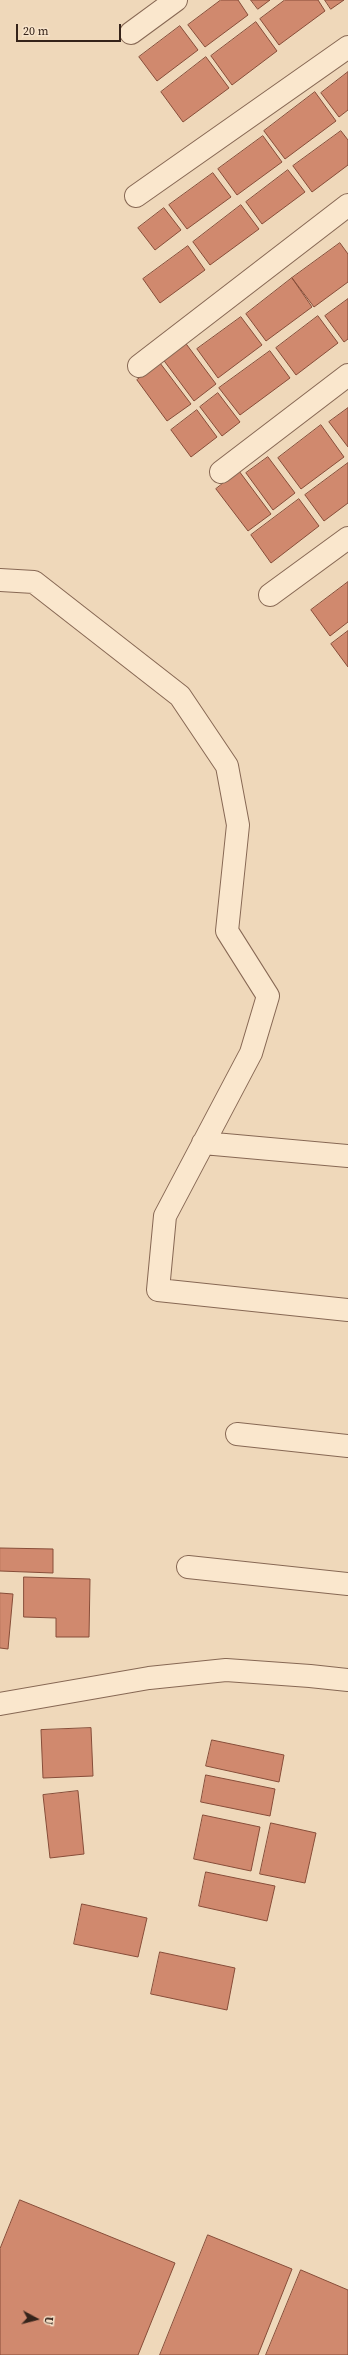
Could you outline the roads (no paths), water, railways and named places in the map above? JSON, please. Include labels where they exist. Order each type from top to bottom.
[{"type":"street","points":[[131,33],[176,0]]},
{"type":"street","points":[[136,196],[348,47]]},
{"type":"street","points":[[139,366],[348,205]]},
{"type":"street","points":[[221,472],[348,375]]},
{"type":"street","points":[[270,595],[348,538]]},
{"type":"street","points":[[0,580],[34,582],[180,696],[227,766],[238,825],[227,931],[268,996],[251,1053],[165,1216],[158,1290],[348,1310]]},
{"type":"street","points":[[203,1143],[348,1156]]},
{"type":"street","points":[[237,1434],[348,1446]]},
{"type":"street","points":[[188,1567],[348,1584]]},
{"type":"street","points":[[0,1704],[149,1678],[226,1670],[348,1680]]}]
